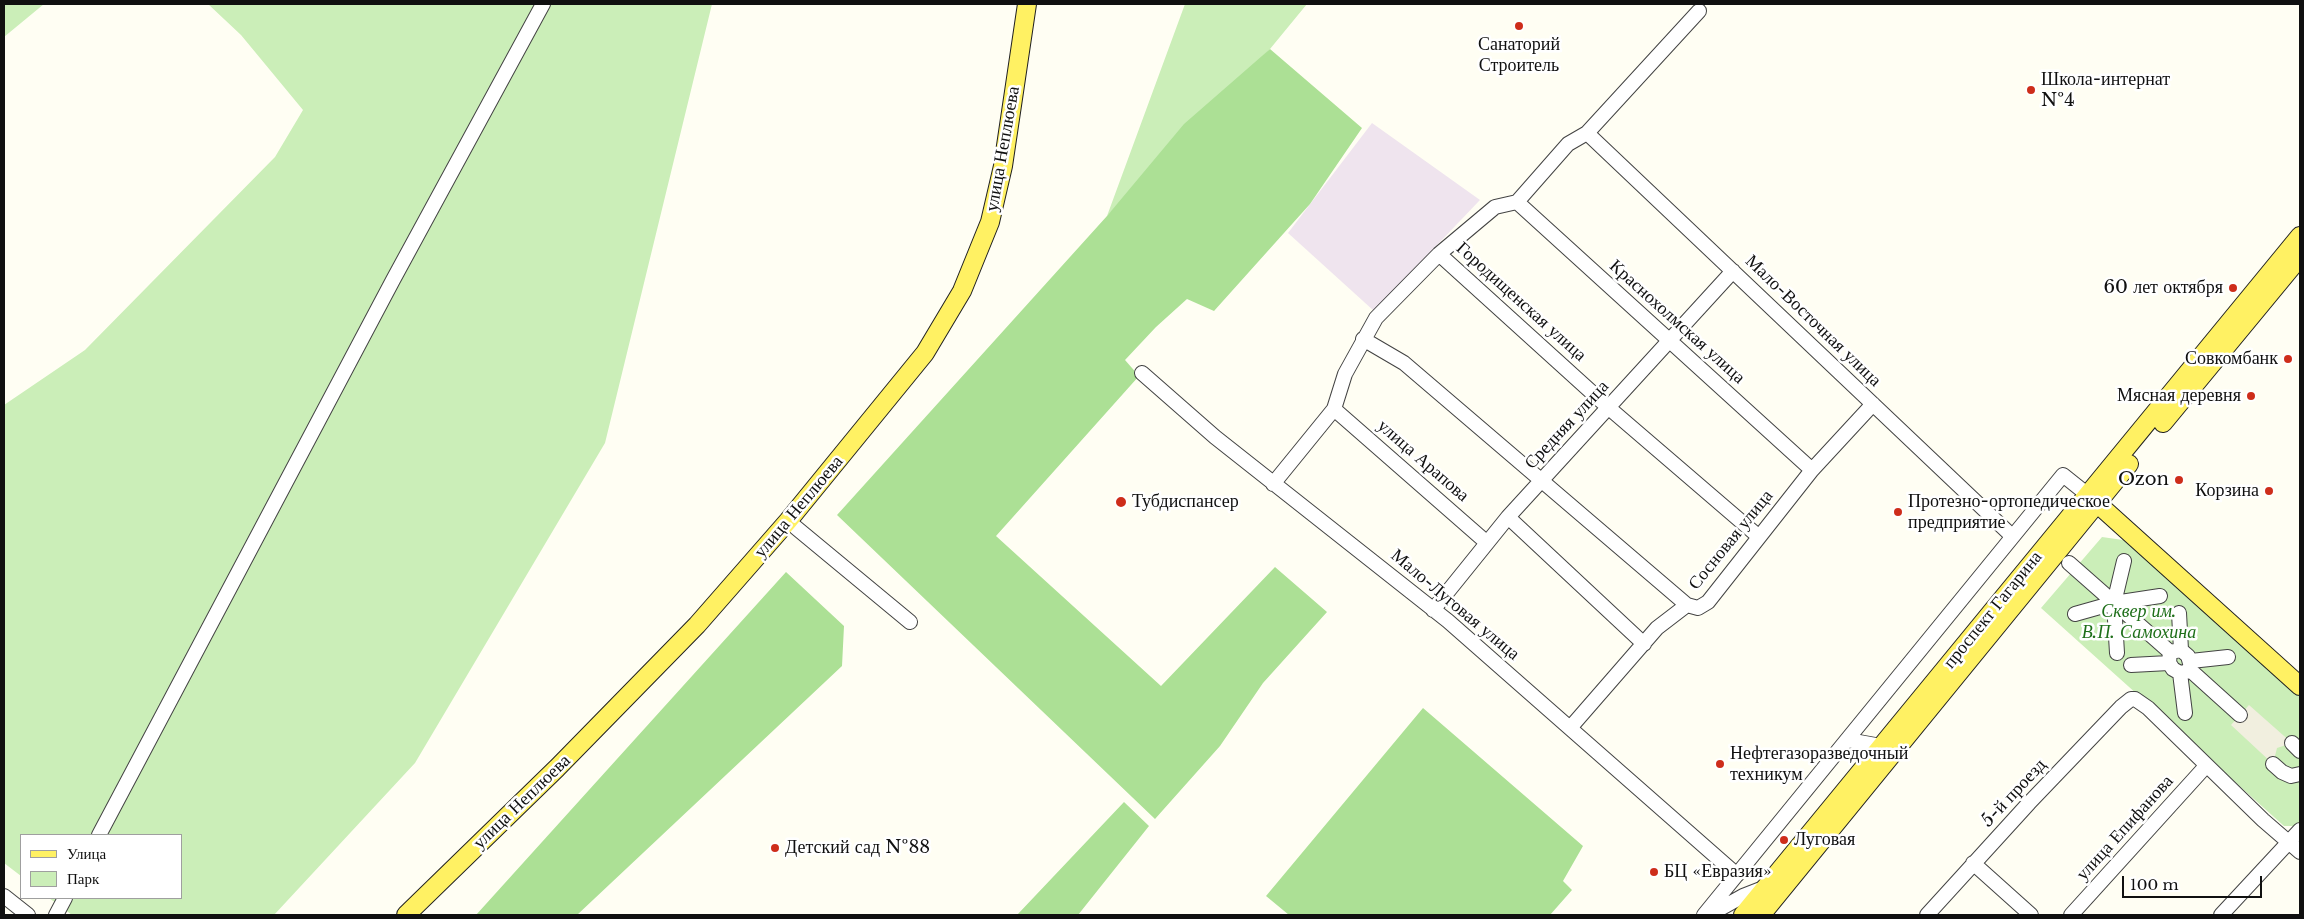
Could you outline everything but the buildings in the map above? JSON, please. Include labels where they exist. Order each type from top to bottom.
[{"type":"main road","name":"улица Неплюева","points":[[406,915],[661,664],[728,592],[920,360],[951,312],[972,269],[990,222],[1003,166],[1027,4]]},
{"type":"main road","name":"проспект Гагарина","points":[[1761,915],[2300,236]]},
{"type":"main road","name":"проспект Гагарина","points":[[1743,915],[1881,746],[2300,257]]},
{"type":"main road","points":[[2092,499],[2300,686]]},
{"type":"street","points":[[100,834],[392,280],[543,4]]},
{"type":"street","points":[[1273,484],[1334,409],[1344,376],[1376,318],[1439,254],[1495,207],[1516,202],[1568,144],[1587,133],[1699,11]]},
{"type":"street","name":"Мало-Восточная улица","points":[[1587,133],[2012,536]]},
{"type":"street","name":"Краснохолмская улица","points":[[1516,202],[1812,470]]},
{"type":"street","name":"Городищенская улица","points":[[1439,254],[1609,408],[1758,536]]},
{"type":"street","name":"Средняя улица","points":[[1434,610],[1486,542],[1508,517],[1733,271]]},
{"type":"street","points":[[1363,339],[1404,363],[1687,604]]},
{"type":"street","name":"Мало-Луговая улица","points":[[1142,373],[1215,438],[1434,610],[1737,874]]},
{"type":"street","name":"Сосновая улица","points":[[1570,728],[1657,628],[1687,604],[1698,608],[1708,602],[1758,536],[1812,470],[1873,404]]},
{"type":"street","name":"улица Арапова","points":[[1334,409],[1486,542]]},
{"type":"street","points":[[1704,915],[2063,475],[2092,499]]},
{"type":"street","points":[[1508,517],[1644,644]]},
{"type":"street","points":[[788,521],[910,622]]},
{"type":"street","points":[[2117,653],[2114,603],[2124,561]]},
{"type":"street","points":[[2069,562],[2240,715]]},
{"type":"street","points":[[2075,614],[2114,603],[2160,596]]},
{"type":"street","points":[[2179,613],[2173,669],[2187,668],[2228,657]]},
{"type":"street","points":[[2131,665],[2173,655]]},
{"type":"street","points":[[2185,714],[2187,668]]},
{"type":"street","name":"5-й проезд","points":[[1927,915],[2108,721],[2131,699],[2135,699],[2148,708],[2206,766]]},
{"type":"street","points":[[1848,740],[1881,746]]},
{"type":"street","points":[[2273,764],[2282,772],[2291,776],[2300,774]]},
{"type":"street","points":[[2206,766],[2300,852]]},
{"type":"street","name":"улица Епифанова","points":[[2072,915],[2206,766]]},
{"type":"street","points":[[2220,915],[2300,830]]},
{"type":"street","points":[[1973,864],[2031,915]]},
{"type":"street","points":[[1709,915],[1743,896],[1767,887]]},
{"type":"street","points":[[4,896],[28,915]]},
{"type":"street","points":[[56,915],[64,899]]},
{"type":"shaded area","points":[[1372,123],[1480,200],[1374,311],[1288,233]]},
{"type":"shaded area","points":[[2249,705],[2292,743],[2277,748],[2273,764],[2231,725]]},
{"type":"green space","points":[[4,4],[44,4],[4,37]]},
{"type":"green space","points":[[208,4],[712,4],[605,443],[415,763],[274,915],[72,915],[50,899],[182,899],[182,834],[20,834],[20,875],[4,863],[4,405],[85,350],[275,157],[303,110],[241,35]]},
{"type":"green space","points":[[1185,4],[1307,4],[1270,49],[1107,216]]},
{"type":"green space","points":[[1270,49],[1362,128],[1310,204],[1214,311],[1187,299],[1156,327],[1125,360],[1139,376],[996,536],[1161,686],[1275,567],[1327,612],[1263,683],[1220,746],[1155,819],[837,515],[1107,216],[1184,124]]},
{"type":"green space","name":"Сквер им. В.П. Самохина","points":[[2102,537],[2130,541],[2300,696],[2300,821],[2296,826],[2284,826],[2041,608]]},
{"type":"green space","points":[[786,572],[844,626],[842,666],[577,915],[476,915]]},
{"type":"green space","points":[[1423,708],[1583,846],[1563,881],[1572,890],[1550,915],[1289,915],[1266,896]]},
{"type":"green space","points":[[1124,802],[1149,826],[1078,915],[1017,915]]},
{"type":"place","name":"Санаторий Строитель","points":[[1519,26]]},
{"type":"place","name":"Школа-интернат №4","points":[[2031,90]]},
{"type":"place","name":"60 лет октября","points":[[2233,288]]},
{"type":"place","name":"Совкомбанк","points":[[2288,359]]},
{"type":"place","name":"Мясная деревня","points":[[2251,396]]},
{"type":"place","name":"Ozon","points":[[2179,480]]},
{"type":"place","name":"Корзина","points":[[2269,491]]},
{"type":"place","name":"Тубдиспансер","points":[[1121,502]]},
{"type":"place","name":"Протезно-ортопедическое предприятие","points":[[1898,512]]},
{"type":"place","name":"Нефтегазоразведочный техникум","points":[[1720,764]]},
{"type":"place","name":"Луговая","points":[[1784,840]]},
{"type":"place","name":"Детский сад №88","points":[[775,848]]},
{"type":"place","name":"БЦ «Евразия»","points":[[1654,872]]}]
